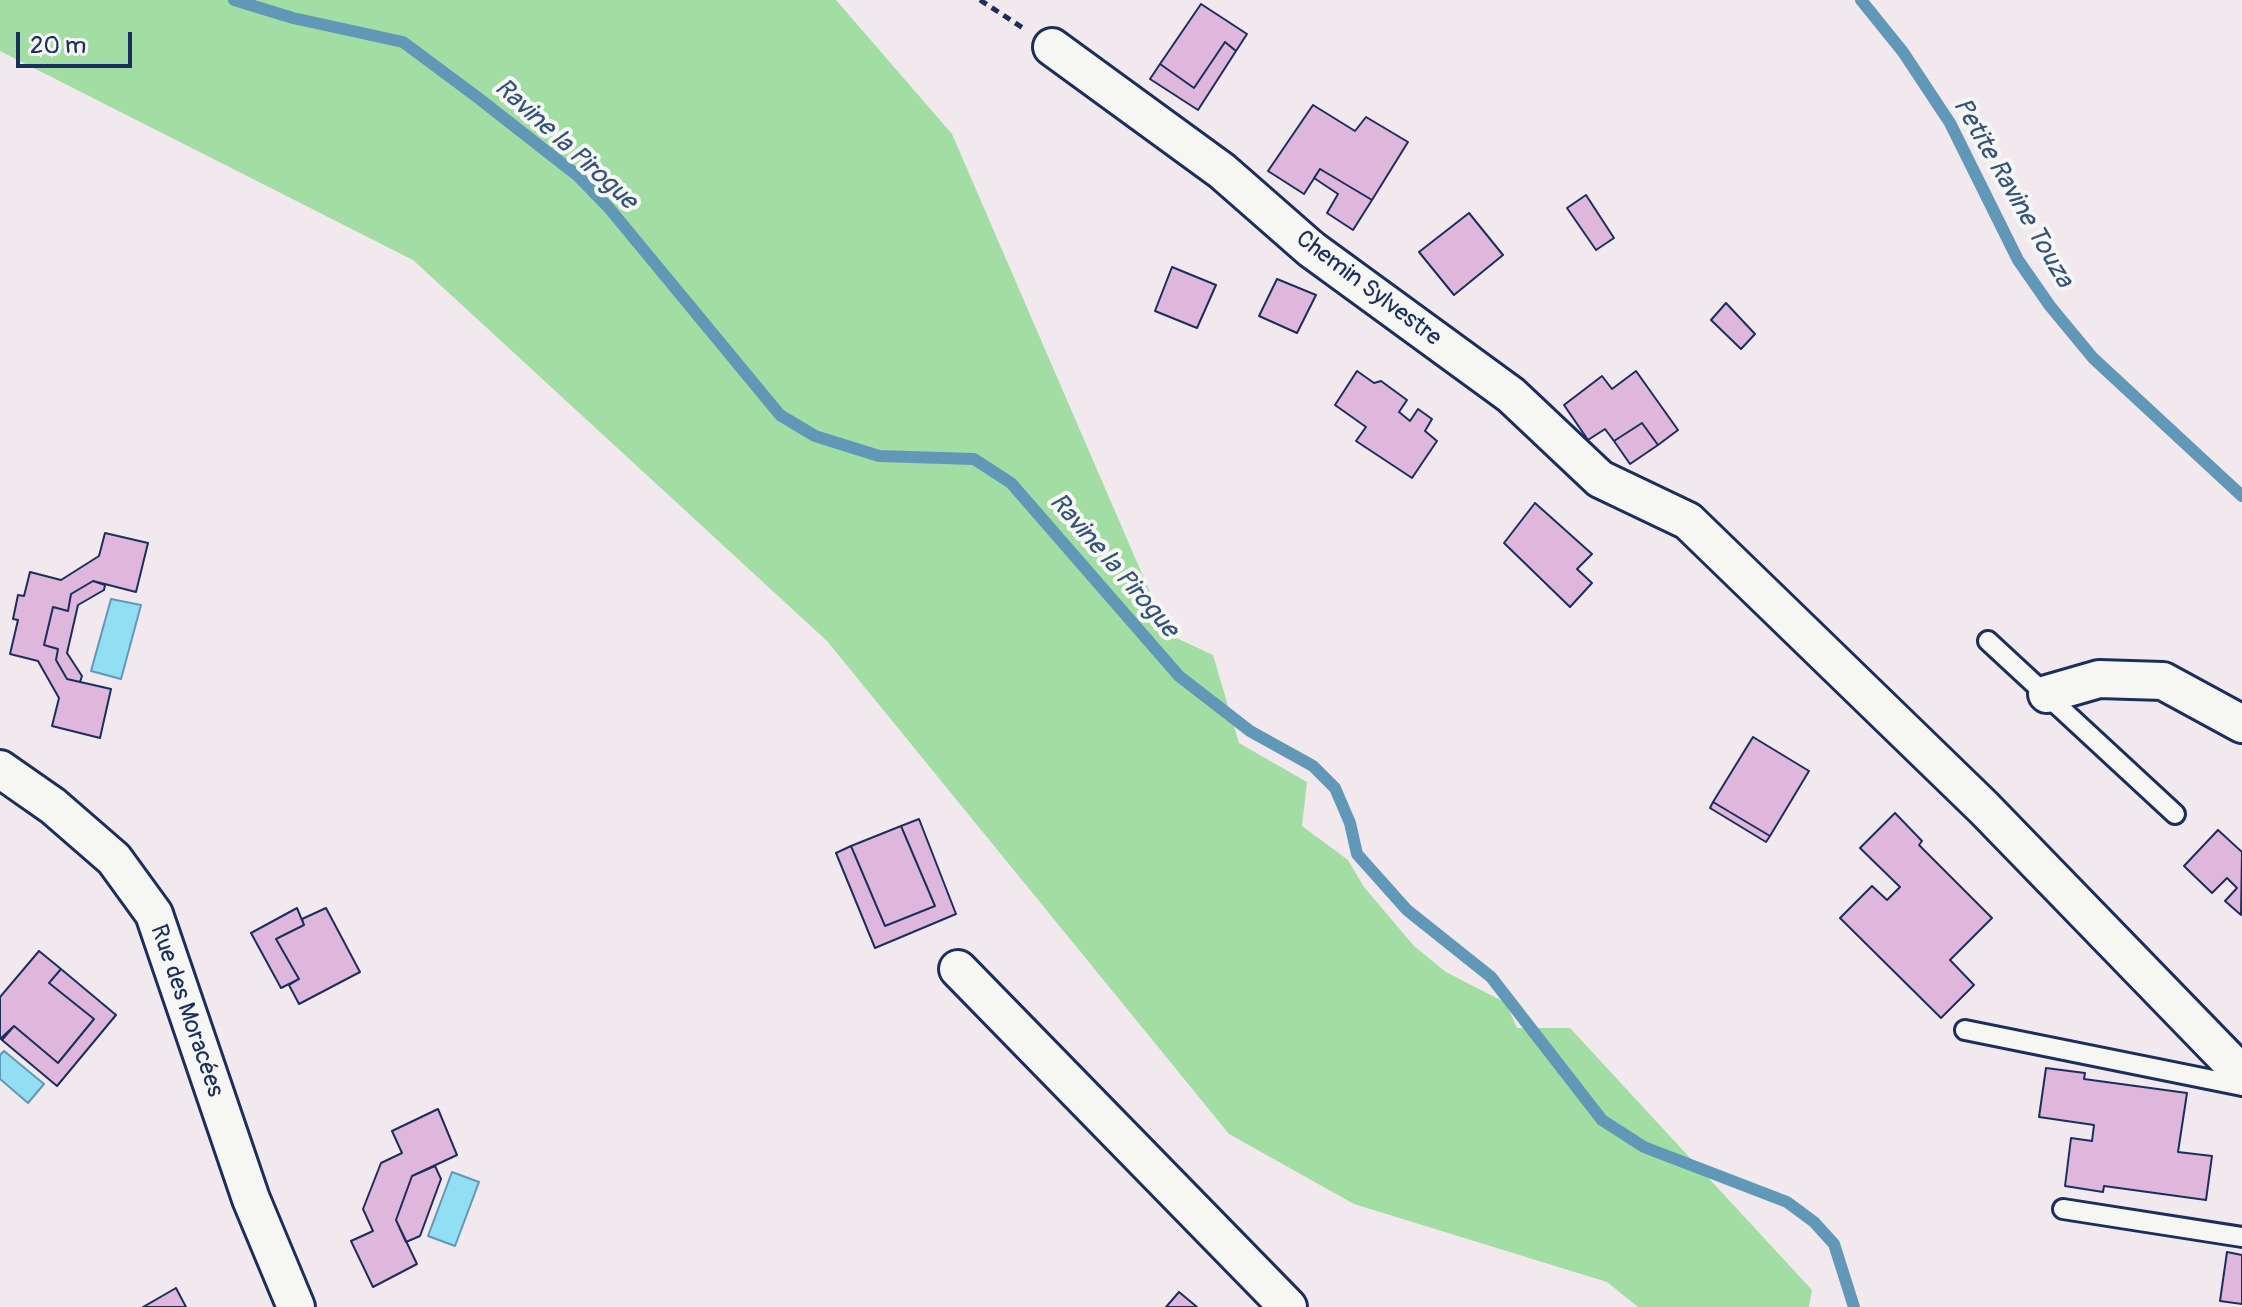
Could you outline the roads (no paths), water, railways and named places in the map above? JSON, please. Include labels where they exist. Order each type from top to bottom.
[{"type":"street","name":"Chemin Sylvestre","points":[[1052,47],[1222,171],[1311,249],[1511,395],[1600,479],[1688,521],[1984,808],[2242,1074]]},
{"type":"street","points":[[2047,694],[2099,679],[2163,681],[2242,724]]},
{"type":"street","name":"Rue des Moracées","points":[[0,769],[53,806],[114,859],[154,914],[251,1199],[296,1307]]},
{"type":"street","points":[[958,969],[1288,1307]]},
{"type":"lane","points":[[1988,641],[2175,814]]},
{"type":"lane","points":[[1965,1030],[2242,1086]]},
{"type":"lane","points":[[2063,1209],[2242,1237]]},
{"type":"water","points":[[111,599],[141,605],[121,679],[91,671]]},
{"type":"water","points":[[4,1051],[44,1084],[28,1103],[0,1079],[0,1055]]},
{"type":"water","points":[[452,1172],[479,1182],[455,1246],[428,1236]]},
{"type":"waterway","name":"Ravine la Pirogue","points":[[234,0],[293,18],[403,42],[477,97],[578,176],[609,208],[780,415],[815,436],[879,456],[974,459],[1011,483],[1179,676],[1250,731],[1313,766],[1335,788],[1350,823],[1357,854],[1407,910],[1491,977],[1602,1120],[1644,1147],[1787,1202],[1814,1222],[1834,1244],[1854,1307]]},
{"type":"waterway","name":"Petite Ravine Touza","points":[[1861,0],[1903,52],[1950,123],[2018,260],[2050,306],[2093,358],[2242,496]]}]
